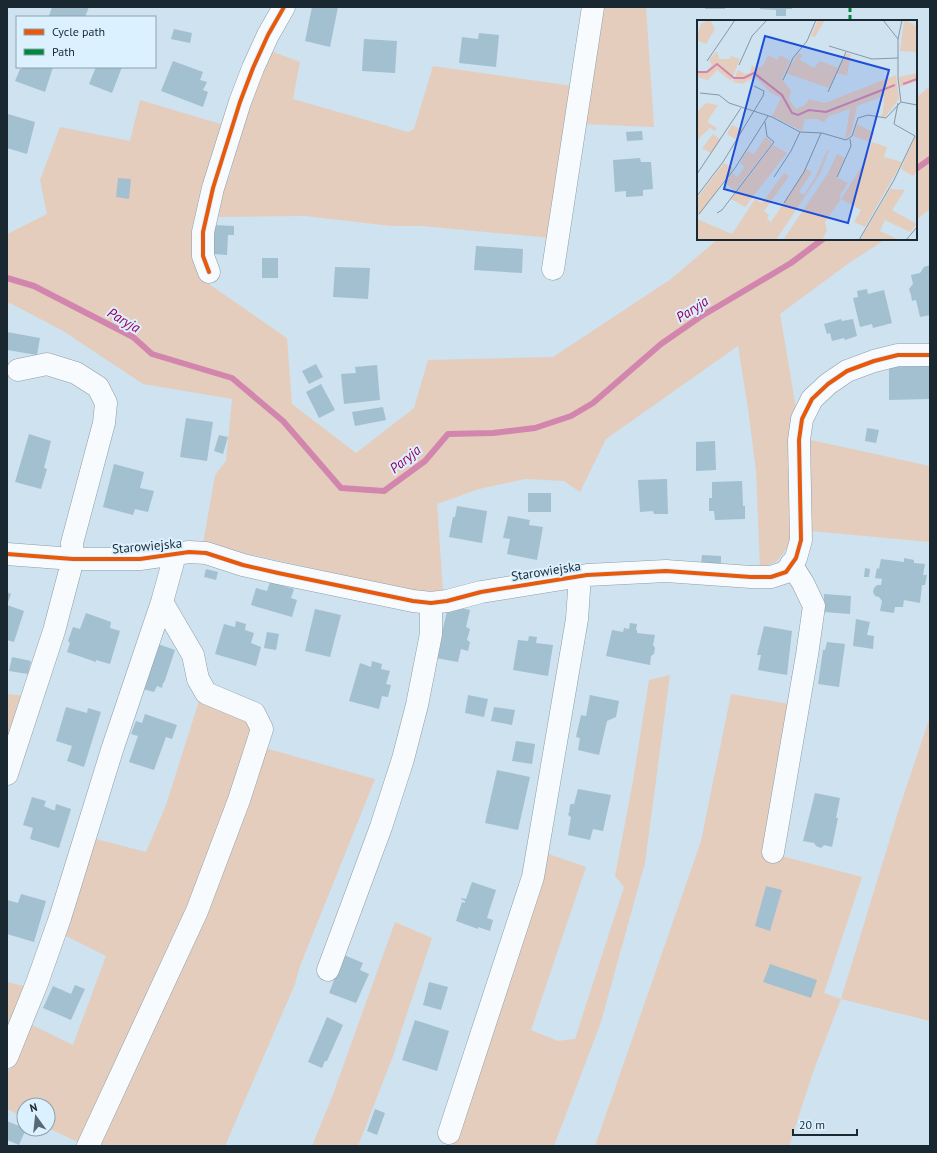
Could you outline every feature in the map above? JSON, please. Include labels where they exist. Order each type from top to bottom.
[{"type":"street","points":[[209,272],[203,256],[203,232],[213,188],[252,68],[284,7]]},
{"type":"street","points":[[553,269],[593,7]]},
{"type":"street","name":"Starowiejska","points":[[7,554],[73,559],[140,559],[189,552],[206,553],[243,565],[278,573],[413,601],[431,603],[447,601],[481,592],[580,576],[630,572],[666,571],[771,577],[786,572],[796,558],[801,540],[799,440],[802,419],[812,399],[828,384],[847,371],[874,361],[898,356],[930,355]]},
{"type":"street","points":[[7,774],[54,631],[73,559],[72,543],[104,423],[106,403],[98,387],[76,373],[47,364],[18,370]]},
{"type":"street","points":[[7,1057],[37,984],[60,918],[112,750],[162,602],[175,555]]},
{"type":"street","points":[[773,852],[814,606],[803,583],[791,564]]},
{"type":"street","points":[[448,1133],[533,877],[577,619],[580,576]]},
{"type":"street","points":[[88,1146],[197,911],[239,800],[262,728],[254,713],[206,693],[198,679],[193,655],[162,602]]},
{"type":"street","points":[[328,970],[381,827],[403,760],[417,705],[431,634],[431,603]]},
{"type":"shaded area","points":[[600,7],[646,7],[654,127],[582,124]]},
{"type":"shaded area","points":[[271,51],[300,62],[293,99],[408,132],[414,129],[433,66],[573,86],[551,238],[421,226],[391,226],[305,216],[214,217],[221,195],[230,175],[246,109]]},
{"type":"shaded area","points":[[930,86],[930,209],[917,219],[917,97]]},
{"type":"shaded area","points":[[140,100],[224,125],[206,282],[287,338],[292,404],[356,453],[414,408],[428,360],[553,357],[671,279],[717,240],[884,240],[849,263],[780,314],[797,414],[792,542],[776,562],[760,568],[756,471],[738,346],[606,439],[580,492],[564,481],[525,479],[479,489],[437,504],[443,591],[423,593],[203,544],[215,475],[226,461],[232,399],[143,384],[63,331],[10,303],[7,304],[7,234],[47,214],[40,180],[60,127],[130,141]]},
{"type":"shaded area","points":[[811,440],[930,466],[930,542],[811,531]]},
{"type":"shaded area","points":[[670,675],[645,863],[601,1022],[554,1146],[452,1146],[543,852],[586,867],[531,1030],[558,1041],[575,1039],[624,887],[615,876],[633,781],[649,680]]},
{"type":"shaded area","points":[[7,694],[27,696],[7,754]]},
{"type":"shaded area","points":[[731,694],[795,705],[766,852],[862,877],[824,993],[841,999],[813,1072],[789,1146],[595,1146],[701,841]]},
{"type":"shaded area","points":[[200,698],[251,720],[254,736],[209,858],[84,1145],[56,1132],[56,1097],[16,1097],[16,1113],[7,1109],[7,1074],[30,1024],[73,1045],[106,956],[62,934],[92,838],[146,852],[166,805]]},
{"type":"shaded area","points":[[930,717],[930,1021],[841,999],[899,809]]},
{"type":"shaded area","points":[[265,748],[375,779],[300,966],[295,984],[225,1146],[97,1146]]},
{"type":"shaded area","points":[[395,922],[432,938],[393,1056],[358,1146],[312,1146],[332,1097]]},
{"type":"shaded area","points":[[7,982],[28,987],[7,1034]]},
{"type":"building","points":[[52,7],[89,7],[85,16],[49,16]]},
{"type":"building","points":[[312,7],[338,7],[330,47],[305,41]]},
{"type":"building","points":[[705,7],[725,7],[725,9],[705,9]]},
{"type":"building","points":[[760,7],[792,7],[792,9],[786,9],[786,16],[776,16],[776,10],[760,9]]},
{"type":"building","points":[[174,29],[192,33],[190,43],[171,39]]},
{"type":"building","points":[[479,33],[499,35],[496,67],[459,63],[462,37],[478,39]]},
{"type":"building","points":[[364,39],[397,41],[395,73],[362,71]]},
{"type":"building","points":[[173,61],[203,72],[200,80],[207,82],[203,90],[208,92],[203,107],[161,91]]},
{"type":"building","points":[[53,68],[45,92],[15,81],[20,69]]},
{"type":"building","points":[[96,68],[122,68],[112,93],[89,84]]},
{"type":"building","points":[[8,114],[35,122],[27,154],[7,148]]},
{"type":"building","points":[[642,131],[643,140],[627,141],[626,132]]},
{"type":"building","points":[[640,158],[641,162],[651,162],[653,189],[643,190],[643,196],[626,197],[626,191],[615,192],[613,160]]},
{"type":"building","points":[[118,178],[131,179],[129,199],[116,197]]},
{"type":"building","points":[[215,225],[234,226],[234,235],[228,235],[227,255],[213,254]]},
{"type":"building","points":[[476,246],[523,249],[522,273],[474,270]]},
{"type":"building","points":[[262,258],[278,258],[278,278],[262,278]]},
{"type":"building","points":[[930,265],[930,315],[920,317],[916,300],[912,301],[909,289],[913,284],[911,275],[920,273],[924,267]]},
{"type":"building","points":[[335,267],[370,268],[368,299],[333,297]]},
{"type":"building","points":[[867,289],[868,294],[884,290],[892,323],[873,328],[872,324],[860,327],[853,298],[858,297],[857,291]]},
{"type":"building","points":[[841,319],[842,321],[853,319],[857,336],[845,340],[844,338],[832,341],[830,333],[827,334],[824,324]]},
{"type":"building","points":[[7,332],[40,338],[37,355],[7,350]]},
{"type":"building","points":[[316,364],[323,377],[309,384],[302,371]]},
{"type":"building","points":[[377,365],[380,400],[344,404],[341,374],[356,373],[355,367]]},
{"type":"building","points":[[930,366],[930,399],[889,400],[889,367]]},
{"type":"building","points":[[321,384],[335,410],[319,418],[306,392]]},
{"type":"building","points":[[383,407],[386,420],[355,426],[352,412]]},
{"type":"building","points":[[186,418],[213,422],[207,461],[180,457]]},
{"type":"building","points":[[867,428],[879,430],[876,443],[865,441]]},
{"type":"building","points":[[29,434],[51,441],[44,468],[47,469],[41,489],[15,482]]},
{"type":"building","points":[[219,435],[228,437],[223,454],[214,451]]},
{"type":"building","points":[[715,441],[716,470],[696,471],[696,442]]},
{"type":"building","points":[[114,464],[144,472],[140,488],[154,491],[148,512],[135,509],[133,515],[103,507]]},
{"type":"building","points":[[667,479],[668,514],[654,514],[653,511],[640,512],[638,480]]},
{"type":"building","points":[[742,481],[745,519],[715,520],[714,511],[709,511],[709,498],[712,498],[712,482]]},
{"type":"building","points":[[528,493],[551,493],[551,512],[528,512]]},
{"type":"building","points":[[457,506],[487,511],[482,543],[449,537]]},
{"type":"building","points":[[508,516],[530,520],[529,525],[543,527],[537,560],[507,554],[510,539],[503,538]]},
{"type":"building","points":[[702,555],[721,556],[721,565],[701,564]]},
{"type":"building","points":[[904,558],[914,560],[914,563],[925,564],[923,575],[927,575],[925,585],[922,585],[920,603],[904,600],[903,607],[895,607],[894,613],[880,611],[882,601],[879,597],[875,596],[873,592],[877,585],[881,585],[882,579],[875,578],[881,559],[904,562]]},
{"type":"building","points":[[865,568],[870,569],[869,577],[864,577]]},
{"type":"building","points":[[206,569],[218,572],[216,580],[204,577]]},
{"type":"building","points":[[270,582],[294,589],[291,598],[297,600],[292,617],[251,605],[256,588],[267,591]]},
{"type":"building","points":[[7,592],[11,594],[7,605]]},
{"type":"building","points":[[824,594],[851,596],[850,614],[824,612]]},
{"type":"building","points":[[7,605],[24,611],[14,642],[7,640]]},
{"type":"building","points":[[454,606],[470,610],[466,627],[470,629],[467,640],[470,642],[468,651],[461,649],[458,662],[436,658],[448,607]]},
{"type":"building","points":[[315,609],[341,615],[330,657],[305,651]]},
{"type":"building","points":[[86,613],[111,622],[110,628],[120,631],[110,664],[96,660],[96,662],[67,652],[70,643],[68,641],[73,627],[80,629]]},
{"type":"building","points":[[856,619],[870,622],[867,635],[874,636],[873,649],[853,646]]},
{"type":"building","points":[[236,621],[246,624],[245,630],[254,633],[251,643],[261,647],[256,666],[215,654],[224,624],[235,627]]},
{"type":"building","points":[[630,623],[637,624],[637,633],[655,635],[653,645],[655,648],[654,654],[651,656],[650,665],[606,656],[612,630],[623,632],[624,628],[629,629]]},
{"type":"building","points":[[764,626],[792,631],[787,675],[758,670],[761,655],[757,655]]},
{"type":"building","points":[[267,632],[279,634],[276,650],[264,648]]},
{"type":"building","points":[[529,636],[537,637],[536,643],[553,645],[548,676],[513,670],[518,640],[528,641]]},
{"type":"building","points":[[827,642],[845,644],[839,687],[818,684],[823,650],[825,650]]},
{"type":"building","points":[[158,644],[175,650],[162,688],[157,686],[154,692],[143,689]]},
{"type":"building","points":[[12,657],[31,661],[28,674],[9,671]]},
{"type":"building","points":[[372,661],[382,664],[381,669],[390,671],[386,684],[391,685],[388,697],[382,696],[379,709],[349,701],[360,663],[371,667]]},
{"type":"building","points":[[468,695],[488,699],[484,717],[465,713]]},
{"type":"building","points":[[590,695],[619,701],[616,717],[607,721],[599,755],[578,750],[580,738],[576,737],[581,715],[586,716]]},
{"type":"building","points":[[66,707],[87,713],[88,708],[101,712],[84,767],[67,761],[72,746],[56,741]]},
{"type":"building","points":[[494,707],[515,710],[512,725],[491,721]]},
{"type":"building","points":[[145,714],[177,725],[172,739],[166,737],[154,770],[129,762],[138,736],[131,734],[136,721],[142,723]]},
{"type":"building","points":[[516,741],[535,744],[532,764],[512,761]]},
{"type":"building","points":[[497,770],[530,777],[518,830],[485,823]]},
{"type":"building","points":[[578,789],[611,795],[603,831],[593,829],[590,840],[568,835],[571,817],[568,813],[570,805],[574,804]]},
{"type":"building","points":[[815,793],[840,798],[836,818],[838,818],[832,847],[824,845],[821,848],[816,846],[814,843],[803,841]]},
{"type":"building","points":[[32,797],[46,801],[44,806],[53,810],[55,810],[56,804],[71,809],[59,848],[30,839],[33,828],[23,825]]},
{"type":"building","points":[[472,882],[496,890],[487,918],[493,920],[490,931],[478,927],[478,929],[456,921],[462,902],[465,903],[465,901],[461,898],[466,899]]},
{"type":"building","points":[[766,886],[782,890],[770,931],[755,926]]},
{"type":"building","points":[[21,894],[46,901],[34,942],[7,934],[7,900],[18,903]]},
{"type":"building","points":[[344,955],[363,963],[360,970],[369,974],[356,1003],[329,993]]},
{"type":"building","points":[[770,964],[817,980],[811,998],[763,982]]},
{"type":"building","points":[[429,982],[448,987],[441,1010],[423,1005]]},
{"type":"building","points":[[75,985],[85,989],[71,1020],[43,1008],[53,986],[71,994]]},
{"type":"building","points":[[327,1017],[343,1025],[327,1061],[325,1061],[322,1068],[308,1062]]},
{"type":"building","points":[[415,1020],[449,1031],[437,1071],[402,1060]]},
{"type":"building","points":[[375,1109],[385,1113],[377,1135],[367,1131]]},
{"type":"building","points":[[7,1121],[16,1125],[16,1137],[22,1137],[19,1145],[7,1140]]},
{"type":"waterway","name":"Paryja","points":[[917,168],[930,159]]},
{"type":"waterway","name":"Paryja","points":[[7,278],[34,286],[133,337],[152,354],[232,378],[283,421],[341,488],[384,491],[425,461],[448,434],[493,433],[535,428],[571,416],[593,403],[661,344],[700,317],[791,263],[822,240]]},
{"type":"marked path","points":[[850,7],[850,20]]},
{"type":"cycle path","points":[[209,272],[203,256],[203,232],[213,188],[240,102],[253,68],[268,35],[284,7]]},
{"type":"cycle path","points":[[7,554],[73,559],[140,559],[189,552],[206,553],[243,565],[278,573],[413,601],[431,603],[447,601],[481,592],[587,575],[666,571],[771,577],[786,572],[796,558],[801,540],[799,440],[802,419],[812,399],[828,384],[847,371],[874,361],[898,355],[930,355]]}]
